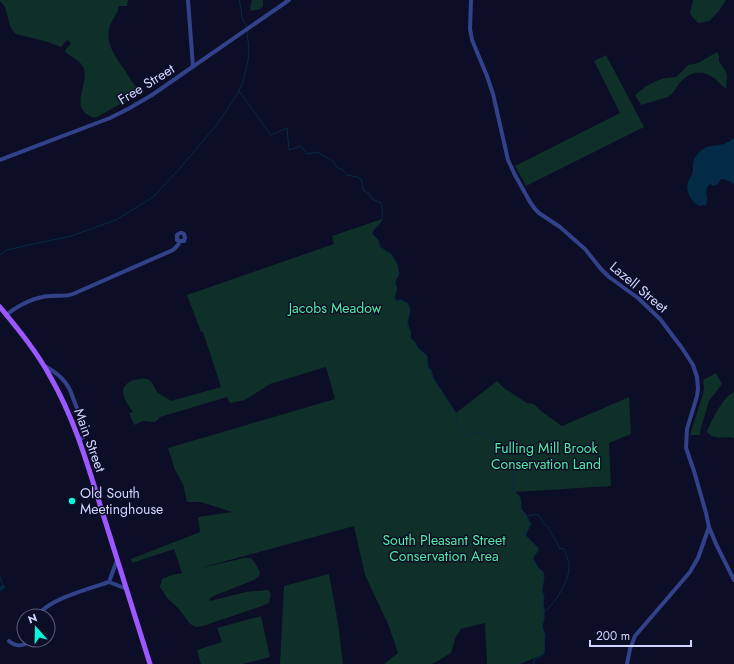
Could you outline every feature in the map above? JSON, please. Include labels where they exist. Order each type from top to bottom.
[{"type":"main road","name":"Main Street","points":[[0,307],[25,338],[44,366],[59,392],[71,420],[127,589],[150,664]]},
{"type":"street","points":[[188,0],[193,67]]},
{"type":"street","name":"Free Street","points":[[0,160],[120,114],[152,95],[289,0]]},
{"type":"street","name":"Lazell Street","points":[[471,0],[470,29],[472,40],[490,85],[508,160],[530,202],[539,213],[560,227],[585,249],[609,278],[638,298],[660,318],[682,348],[692,365],[698,382],[698,389],[687,429],[686,448],[709,527],[734,580]]},
{"type":"street","points":[[6,315],[19,306],[43,297],[73,294],[173,250],[180,242]]},
{"type":"street","points":[[44,366],[62,378],[70,390],[86,432],[79,441]]},
{"type":"street","points":[[627,664],[630,649],[635,636],[696,564],[709,527]]},
{"type":"street","points":[[109,582],[117,560]]},
{"type":"street","points":[[45,608],[52,603],[109,582],[127,589]]},
{"type":"street","points":[[9,641],[16,646]]},
{"type":"green space","points":[[0,0],[128,0],[127,6],[119,6],[111,23],[108,35],[110,45],[115,55],[140,92],[95,118],[87,114],[82,109],[81,103],[85,76],[84,69],[79,61],[65,52],[71,44],[70,42],[68,40],[66,41],[61,47],[16,34],[10,26],[5,7]]},
{"type":"green space","points":[[252,0],[263,0],[263,6],[260,9],[251,11],[250,7]]},
{"type":"green space","points":[[693,0],[726,0],[718,12],[709,21],[698,23],[690,13]]},
{"type":"green space","points":[[717,52],[719,61],[727,76],[726,89],[709,75],[699,72],[690,74],[686,77],[668,97],[641,105],[635,95],[645,87],[665,78],[676,77],[688,65],[698,63]]},
{"type":"green space","points":[[606,55],[644,127],[526,186],[515,166],[620,113],[594,61]]},
{"type":"green space","points":[[382,219],[372,234],[378,240],[380,247],[391,254],[397,264],[399,274],[395,282],[397,289],[395,297],[397,301],[401,300],[408,304],[410,312],[407,323],[411,332],[410,338],[427,356],[427,366],[431,370],[433,378],[456,413],[497,381],[504,388],[527,403],[534,404],[562,426],[629,397],[631,434],[609,443],[611,486],[515,492],[521,501],[521,509],[531,523],[526,536],[538,548],[533,558],[538,568],[543,572],[544,577],[542,590],[544,597],[544,619],[542,626],[545,635],[544,654],[520,664],[487,664],[485,623],[460,629],[456,636],[451,653],[432,664],[384,664],[398,653],[388,624],[365,575],[354,526],[197,569],[244,558],[251,558],[260,572],[259,576],[254,580],[216,595],[209,599],[210,601],[246,592],[268,590],[271,594],[269,603],[203,626],[196,627],[190,624],[178,608],[167,598],[160,587],[162,579],[182,573],[174,549],[132,563],[131,559],[200,532],[198,517],[232,512],[201,502],[187,502],[183,484],[175,470],[168,448],[335,399],[326,367],[270,384],[245,400],[230,403],[227,397],[160,417],[155,422],[143,421],[134,425],[129,413],[133,412],[125,399],[123,390],[128,383],[134,380],[149,380],[158,393],[171,401],[221,387],[203,332],[201,332],[187,295],[334,244],[332,236]]},
{"type":"green space","points":[[716,373],[722,384],[709,401],[700,435],[690,435],[703,394],[703,380]]},
{"type":"green space","points":[[734,392],[734,438],[713,437],[707,432],[711,422],[722,404]]},
{"type":"green space","points":[[329,574],[338,623],[343,664],[280,664],[284,586]]},
{"type":"green space","points":[[261,616],[270,657],[243,664],[201,664],[197,650],[222,642],[217,628]]},
{"type":"water","points":[[734,138],[734,184],[721,179],[718,184],[714,186],[710,184],[706,192],[706,205],[699,206],[691,199],[687,189],[695,157],[707,147],[722,145]]},
{"type":"waterway","points":[[239,0],[242,18],[246,28]]},
{"type":"waterway","points":[[0,255],[6,250],[71,236],[116,220],[153,197],[181,167],[218,123],[239,91],[248,61],[249,50],[247,31]]},
{"type":"waterway","points":[[239,91],[271,135],[287,128],[289,150],[301,146],[307,154],[317,152],[333,161],[338,168],[342,169],[347,175],[361,179],[364,191],[369,193],[372,199],[381,203],[382,220],[373,230],[372,234],[378,240],[380,247],[391,254],[397,264],[399,274],[395,282],[397,289],[394,298],[396,301],[401,300],[407,303],[410,308],[408,322],[410,338],[427,356],[428,368],[431,370],[433,378],[456,413],[458,428],[463,433],[469,435],[477,432],[492,439],[500,448],[501,453],[499,460],[513,465],[514,490],[521,501],[521,509],[531,524],[526,536],[538,548],[533,558],[538,568],[543,572],[544,577],[542,590],[544,597],[544,619],[542,626],[545,635],[544,654],[534,660],[534,664]]},
{"type":"waterway","points":[[528,516],[537,514],[541,518],[543,523],[548,527],[559,548],[564,549],[569,565],[569,571],[565,584],[553,603],[544,612]]},
{"type":"waterway","points":[[0,577],[3,587]]},
{"type":"place","name":"Old South Meetinghouse","points":[[72,501]]},
{"type":"park label","name":"Jacobs Meadow","points":[[335,308]]},
{"type":"park label","name":"Fulling Mill Brook Conservation Land","points":[[546,456]]},
{"type":"park label","name":"South Pleasant Street Conservation Area","points":[[444,548]]}]
